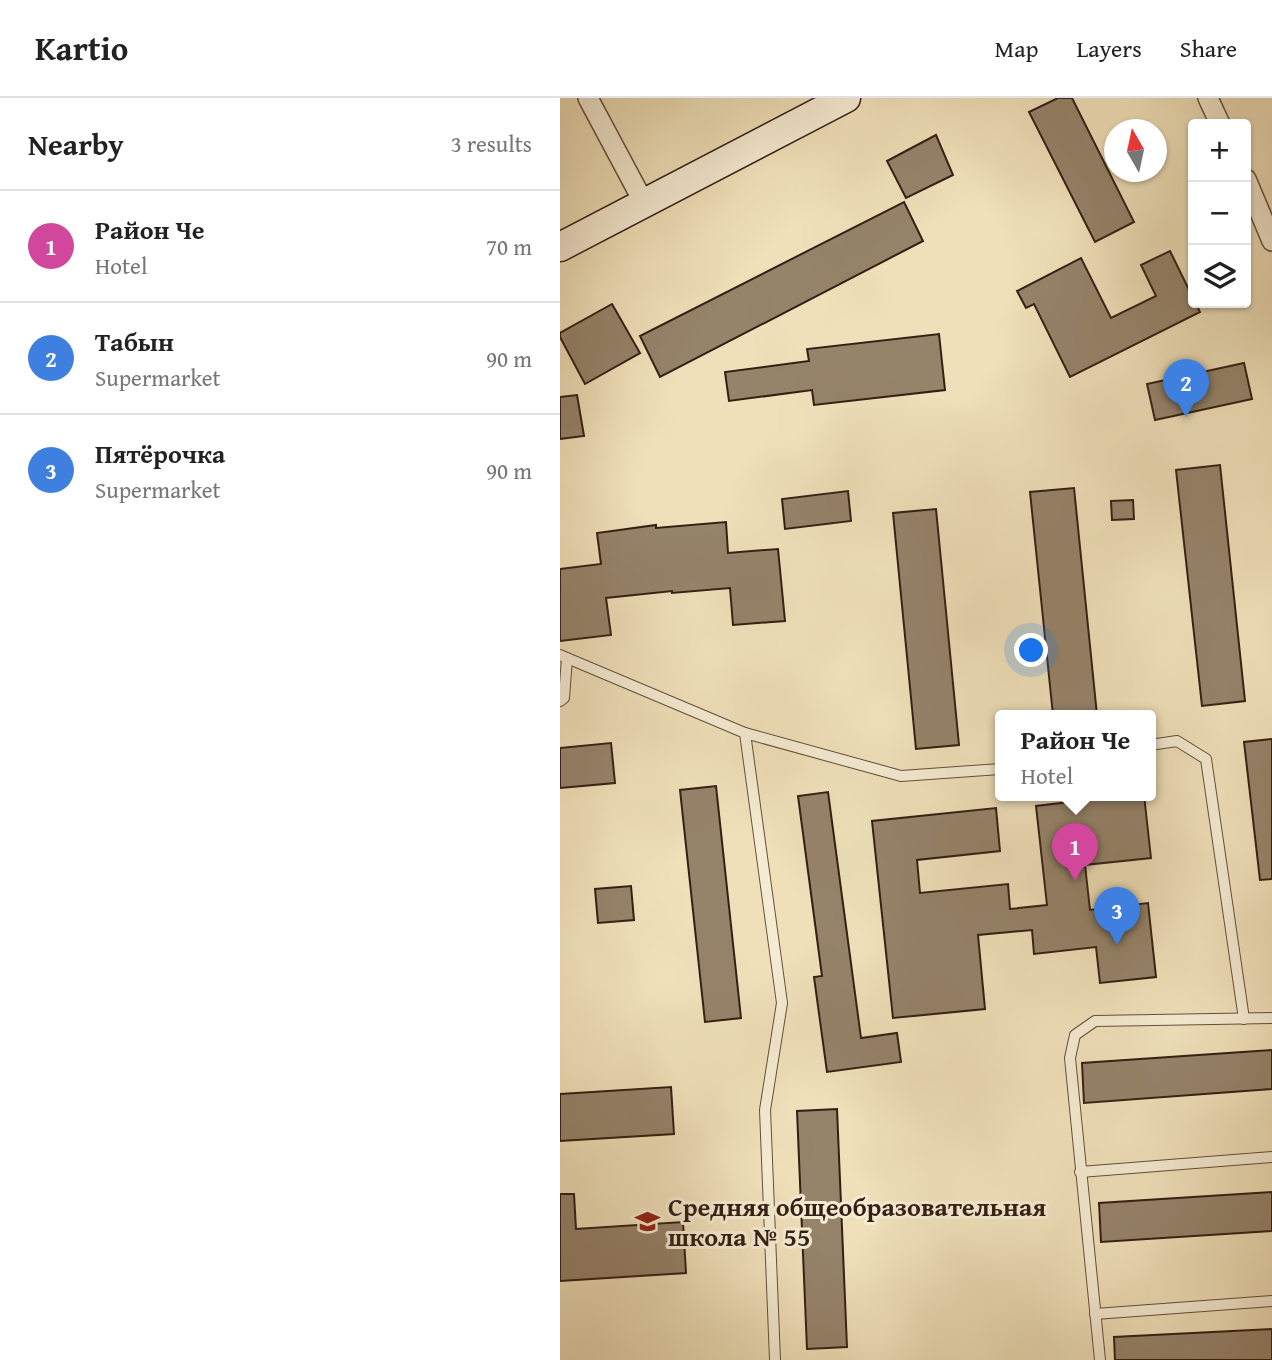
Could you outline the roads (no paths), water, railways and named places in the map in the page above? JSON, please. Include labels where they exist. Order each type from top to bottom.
[{"type":"main road","points":[[560,247],[818,108],[846,98]]},
{"type":"street","points":[[588,98],[644,204]]},
{"type":"street","points":[[1208,98],[1218,119]]},
{"type":"street","points":[[1248,182],[1272,241]]},
{"type":"lane","points":[[560,701],[564,698],[563,656],[745,733],[901,776],[995,769]]},
{"type":"lane","points":[[745,733],[782,1003],[765,1110],[775,1360]]},
{"type":"lane","points":[[1156,744],[1177,741],[1206,759],[1244,1019]]},
{"type":"lane","points":[[1100,1360],[1070,1058],[1075,1035],[1095,1021],[1272,1018]]},
{"type":"lane","points":[[1080,1172],[1272,1157]]},
{"type":"lane","points":[[1095,1314],[1272,1301]]},
{"type":"place","name":"Табын","points":[[1186,417]]},
{"type":"place","name":"Район Че","points":[[1075,881]]},
{"type":"place","name":"Пятёрочка","points":[[1117,945]]},
{"type":"place","name":"Средняя общеобразовательная школа № 55","points":[[648,1222]]}]
